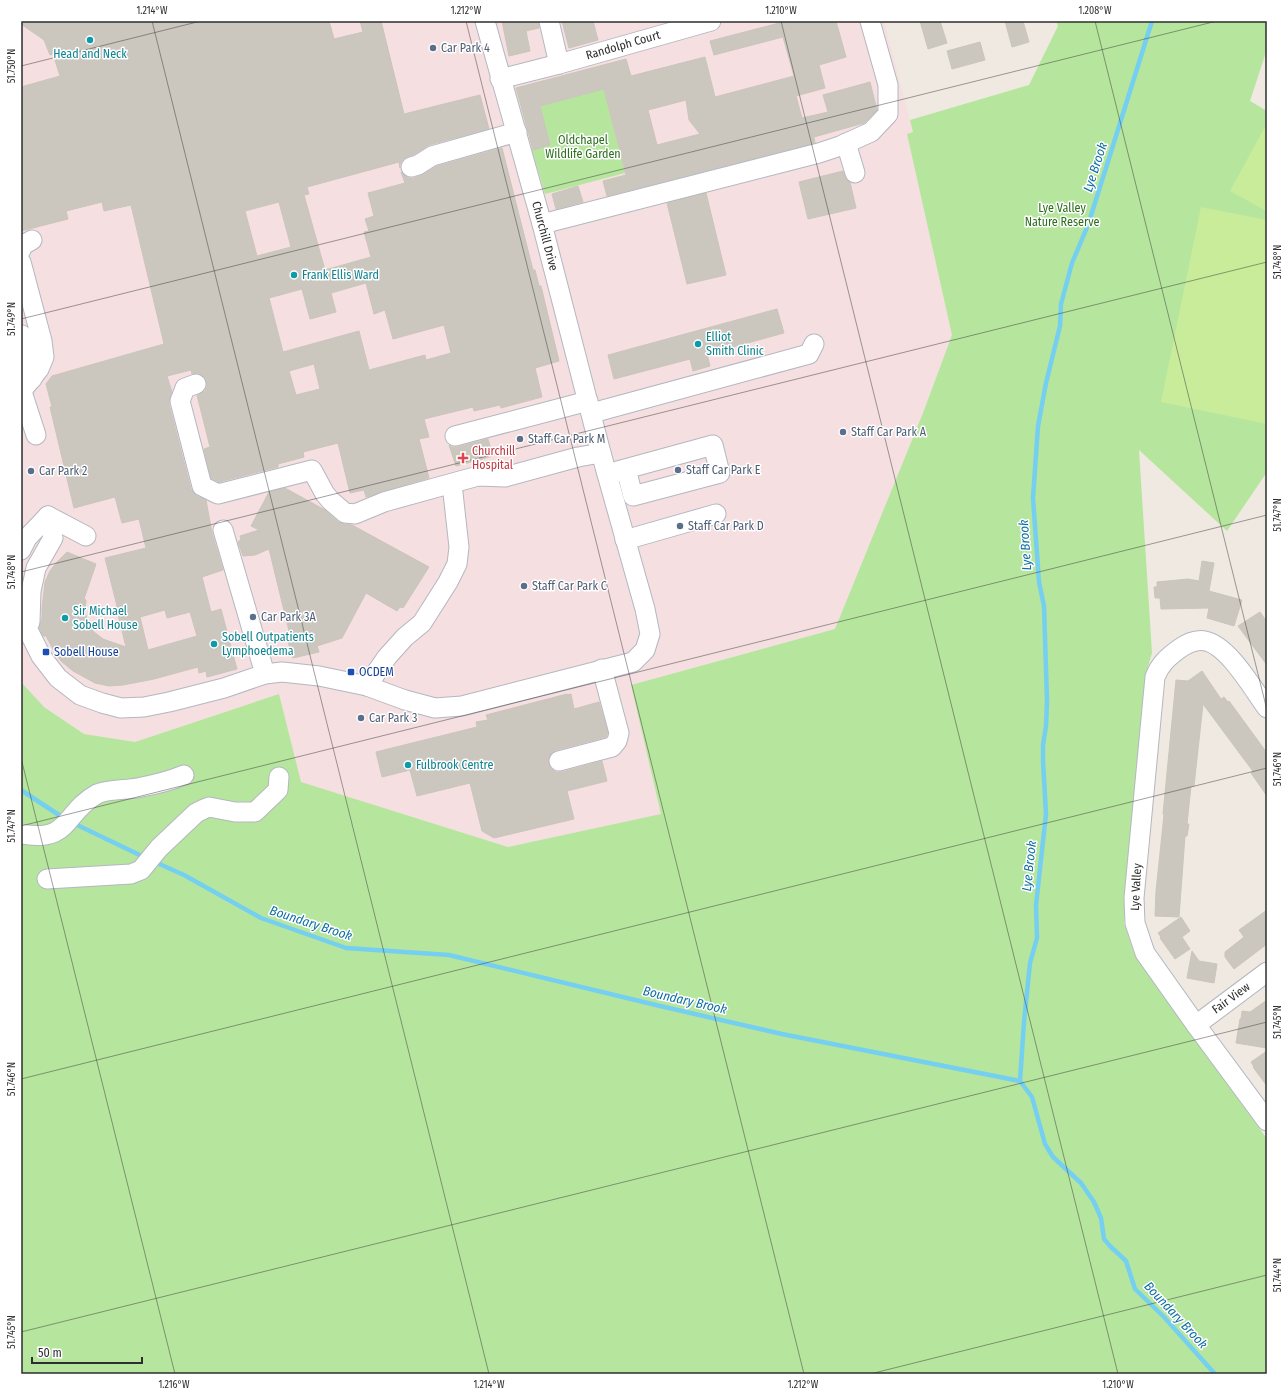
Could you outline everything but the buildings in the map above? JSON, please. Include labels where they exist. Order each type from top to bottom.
[{"type":"street","points":[[548,21],[558,64]]},
{"type":"street","name":"Randolph Court","points":[[494,75],[558,64],[711,21]]},
{"type":"street","points":[[542,224],[805,157],[846,143],[871,132],[888,114],[888,84],[870,21]]},
{"type":"street","name":"Churchill Drive","points":[[23,623],[41,656],[58,678],[80,695],[121,708],[144,707],[169,702],[224,688],[265,674],[282,672],[319,676],[367,686],[405,700],[435,708],[462,706],[633,662],[645,650],[650,634],[645,609],[601,453],[517,132],[494,75],[480,24]]},
{"type":"street","points":[[411,167],[418,165],[432,156],[517,132]]},
{"type":"street","points":[[846,143],[855,173]]},
{"type":"street","points":[[21,262],[42,341],[44,357],[39,369],[25,388]]},
{"type":"street","points":[[22,335],[25,388],[36,435]]},
{"type":"street","points":[[455,436],[590,407],[809,354],[814,344]]},
{"type":"street","points":[[196,384],[185,388],[180,401],[202,486],[218,494],[312,470],[325,494],[331,501],[345,513],[355,514],[384,502],[478,476],[505,477],[578,457],[601,453]]},
{"type":"street","points":[[607,474],[626,469]]},
{"type":"street","points":[[367,686],[387,657],[405,637],[422,623],[448,582],[457,564],[459,547],[452,484]]},
{"type":"street","points":[[625,540],[716,514]]},
{"type":"street","points":[[48,516],[86,536]]},
{"type":"street","points":[[21,550],[28,538],[48,516]]},
{"type":"street","points":[[23,623],[30,622],[31,591],[36,568],[52,538],[48,516]]},
{"type":"street","points":[[223,530],[265,674]]},
{"type":"street","name":"Lye Valley","points":[[1267,708],[1231,659],[1220,648],[1205,641],[1193,641],[1164,660],[1157,670],[1155,677],[1134,898],[1135,923],[1145,952],[1196,1025],[1267,1121]]},
{"type":"street","points":[[559,761],[612,747],[616,741],[619,733],[602,669]]},
{"type":"street","points":[[21,834],[40,836],[63,827],[80,806],[99,793],[137,788],[171,781],[184,775]]},
{"type":"street","points":[[47,879],[123,876],[131,874],[142,869],[155,853],[196,813],[209,807],[235,812],[254,812],[278,790],[279,778]]},
{"type":"street","name":"Fair View","points":[[1196,1025],[1267,972]]},
{"type":"shaded area","name":"Churchill Hospital","points":[[21,21],[884,21],[913,132],[907,134],[952,335],[923,413],[835,629],[631,685],[662,814],[508,847],[300,782],[279,694],[135,742],[84,734],[44,707],[21,682]]},
{"type":"green space","name":"Lye Valley Nature Reserve","points":[[1056,21],[1267,21],[1267,49],[1250,101],[1267,111],[1267,472],[1227,531],[1139,450],[1152,653],[1147,670],[1143,700],[1124,923],[1134,953],[1267,1139],[1267,1374],[21,1374],[21,682],[44,707],[84,734],[135,742],[279,694],[301,782],[508,847],[661,814],[631,685],[835,629],[923,413],[952,335],[907,134],[913,132],[910,120],[1029,85],[1058,26]]},
{"type":"green space","name":"Oldchapel Wildlife Garden","points":[[604,89],[625,173],[545,194],[532,150],[550,145],[540,106]]},
{"type":"green space","points":[[1267,123],[1267,210],[1266,211],[1230,191]]},
{"type":"green space","points":[[1201,207],[1267,220],[1267,424],[1161,402]]},
{"type":"waterway","name":"Lye Brook","points":[[1020,1081],[1030,963],[1037,938],[1036,905],[1046,814],[1043,761],[1047,701],[1044,606],[1039,582],[1033,498],[1038,426],[1046,383],[1060,326],[1061,304],[1072,263],[1088,225],[1152,21]]},
{"type":"waterway","name":"Boundary Brook","points":[[21,790],[65,819]]},
{"type":"waterway","name":"Boundary Brook","points":[[73,823],[146,858]]},
{"type":"waterway","name":"Boundary Brook","points":[[155,862],[184,875],[261,918],[346,948],[449,955],[782,1034],[1020,1081],[1032,1097],[1045,1144],[1053,1157],[1081,1183],[1094,1202],[1101,1218],[1104,1239],[1126,1261],[1135,1289],[1164,1317],[1215,1374]]},
{"type":"place","name":"Head and Neck","points":[[90,40]]},
{"type":"place","name":"Car Park 4","points":[[433,48]]},
{"type":"place","name":"Frank Ellis Ward","points":[[294,275]]},
{"type":"place","name":"Elliot Smith Clinic","points":[[698,344]]},
{"type":"place","name":"Staff Car Park A","points":[[843,432]]},
{"type":"place","name":"Staff Car Park M","points":[[520,439]]},
{"type":"place","name":"Churchill Hospital","points":[[463,458]]},
{"type":"place","name":"Staff Car Park E","points":[[678,470]]},
{"type":"place","name":"Car Park 2","points":[[31,471]]},
{"type":"place","name":"Staff Car Park D","points":[[680,526]]},
{"type":"place","name":"Staff Car Park C","points":[[524,586]]},
{"type":"place","name":"Car Park 3A","points":[[253,617]]},
{"type":"place","name":"Sir Michael Sobell House","points":[[65,618]]},
{"type":"place","name":"Sobell Outpatients Lymphoedema","points":[[214,644]]},
{"type":"place","name":"Sobell House","points":[[46,652]]},
{"type":"place","name":"OCDEM","points":[[351,672]]},
{"type":"place","name":"Car Park 3","points":[[361,718]]},
{"type":"place","name":"Fulbrook Centre","points":[[408,765]]}]
